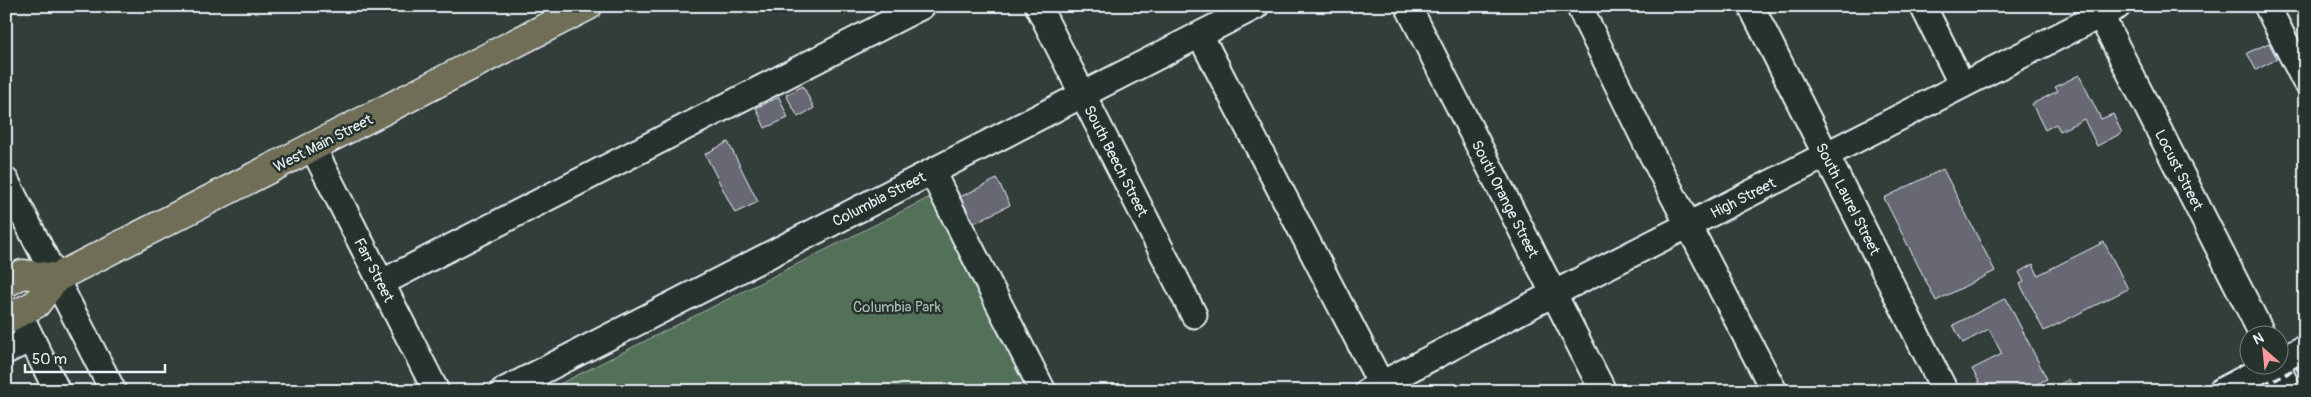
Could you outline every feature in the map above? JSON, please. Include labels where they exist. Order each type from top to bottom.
[{"type":"main road","name":"West Main Street","points":[[12,316],[36,304],[56,278],[588,6]]},
{"type":"main road","points":[[6,282],[22,274],[56,278]]},
{"type":"street","points":[[381,283],[922,6]]},
{"type":"street","name":"South Beech Street","points":[[1038,6],[1194,315]]},
{"type":"street","name":"Columbia Street","points":[[503,391],[1256,6]]},
{"type":"street","name":"South Orange Street","points":[[1408,6],[1603,391]]},
{"type":"street","points":[[1579,6],[1774,391]]},
{"type":"street","name":"South Laurel Street","points":[[1751,6],[1945,391]]},
{"type":"street","points":[[1923,6],[1962,86]]},
{"type":"street","points":[[2267,6],[2305,80]]},
{"type":"street","name":"High Street","points":[[1376,388],[1553,294],[1962,86],[2104,9]]},
{"type":"street","name":"Locust Street","points":[[2104,9],[2257,324]]},
{"type":"street","points":[[1200,35],[1376,388]]},
{"type":"street","name":"Farr Street","points":[[313,148],[436,391]]},
{"type":"street","points":[[932,172],[1043,391]]},
{"type":"street","points":[[6,181],[113,391]]},
{"type":"street","points":[[12,316],[31,339],[57,391]]},
{"type":"street","points":[[6,351],[31,339]]},
{"type":"street","points":[[2288,356],[2305,348]]},
{"type":"street","points":[[2221,391],[2253,374]]},
{"type":"street","points":[[2281,374],[2289,391]]},
{"type":"green space","name":"Columbia Park","points":[[934,195],[1033,391],[546,391]]},
{"type":"green space","points":[[2069,379],[2075,391],[2046,391]]},
{"type":"building","points":[[2269,43],[2277,59],[2256,70],[2247,53]]},
{"type":"building","points":[[2079,75],[2101,119],[2113,114],[2122,133],[2097,146],[2084,119],[2060,131],[2056,124],[2045,130],[2032,104],[2058,91],[2055,87]]},
{"type":"building","points":[[803,86],[814,108],[798,117],[786,95]]},
{"type":"building","points":[[779,97],[788,118],[765,128],[756,108]]},
{"type":"building","points":[[728,142],[758,202],[735,213],[705,154]]},
{"type":"building","points":[[1943,169],[1995,271],[1936,301],[1884,198]]},
{"type":"building","points":[[997,179],[1010,205],[974,223],[960,197]]},
{"type":"building","points":[[2104,242],[2128,289],[2044,331],[2020,284],[2024,282],[2019,272],[2033,264],[2038,275]]},
{"type":"building","points":[[2006,298],[2047,379],[2035,385],[2038,391],[1984,391],[1972,369],[2002,354],[1989,329],[1963,343],[1953,325]]},
{"type":"railway","points":[[2253,391],[2305,364]]}]
